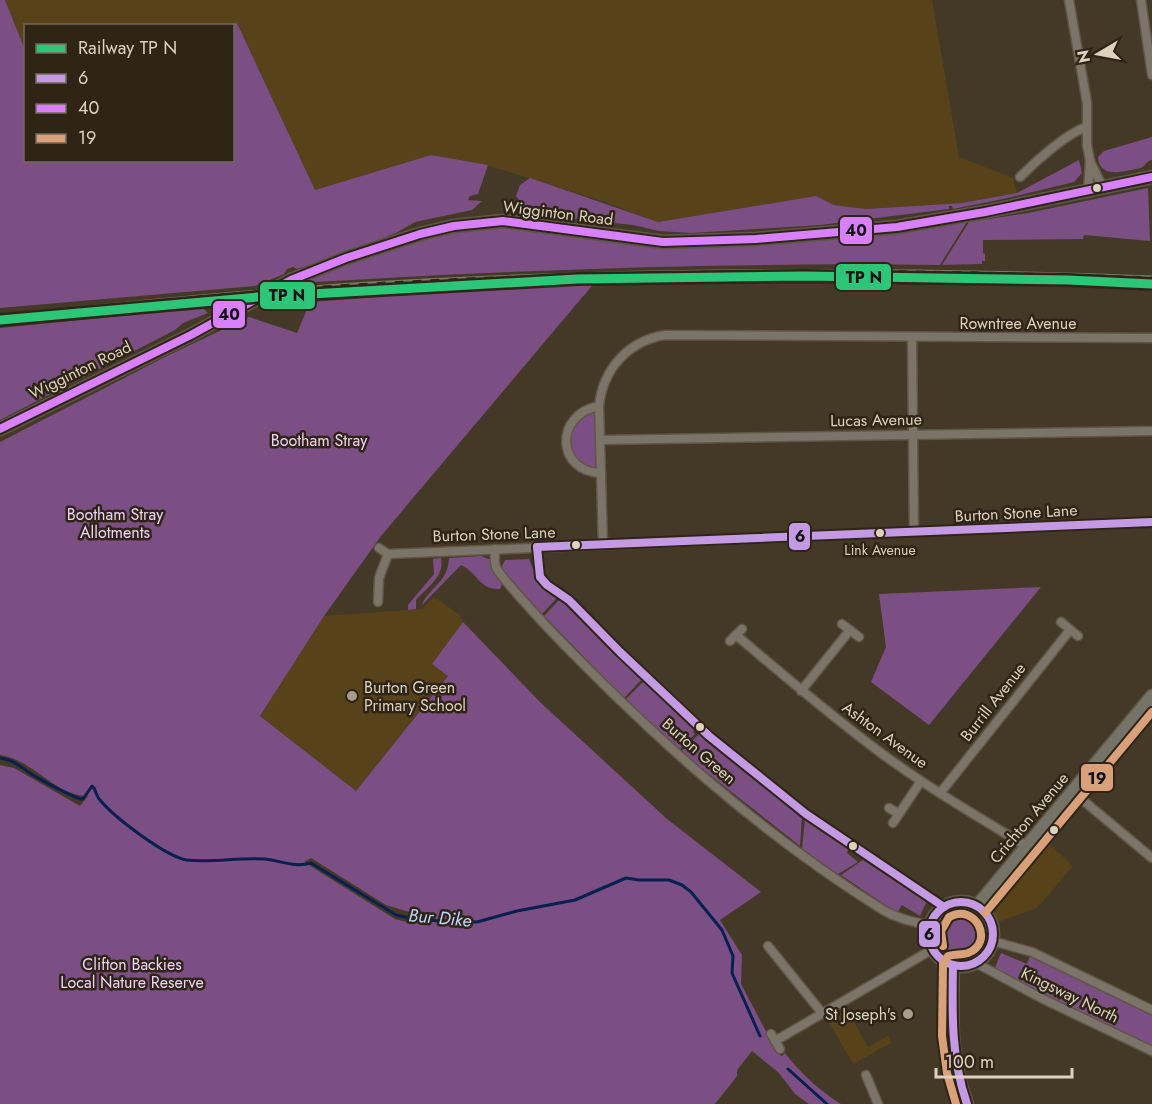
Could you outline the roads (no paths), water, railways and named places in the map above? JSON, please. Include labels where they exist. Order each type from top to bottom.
[{"type":"main road","name":"Wigginton Road","points":[[0,429],[190,335],[308,272],[367,251],[454,226],[503,221],[663,242],[756,239],[897,227],[985,212],[1152,177]]},
{"type":"main road","name":"Crichton Avenue","points":[[977,906],[1152,696]]},
{"type":"main road","points":[[957,903],[977,906],[987,916],[992,927],[992,940],[989,950],[976,963],[953,965],[944,962],[933,950],[929,939],[931,926],[935,916],[944,907],[957,903]]},
{"type":"main road","points":[[953,965],[952,1040],[958,1077],[967,1104]]},
{"type":"street","points":[[1069,0],[1087,103],[1086,126],[1090,161],[1088,191]]},
{"type":"street","points":[[1141,0],[1149,35],[1152,75]]},
{"type":"street","points":[[1020,177],[1032,164],[1074,131],[1086,126]]},
{"type":"street","points":[[1090,161],[1103,188]]},
{"type":"street","name":"Rowntree Avenue","points":[[603,545],[599,406],[604,381],[614,365],[635,345],[654,337],[744,335],[1152,338]]},
{"type":"street","points":[[912,337],[914,532]]},
{"type":"street","points":[[599,406],[578,414],[570,425],[566,441],[569,454],[577,465],[589,472],[601,473]]},
{"type":"street","name":"Lucas Avenue","points":[[600,440],[1152,431]]},
{"type":"street","name":"Burton Stone Lane","points":[[388,554],[1152,522]]},
{"type":"street","name":"Burton Green","points":[[537,547],[540,577],[547,585],[569,600],[709,736],[806,814],[944,907]]},
{"type":"street","points":[[378,602],[379,578],[388,554],[379,548]]},
{"type":"street","name":"Burton Green","points":[[495,549],[496,568],[540,619],[621,702],[685,762],[799,851],[884,910],[931,926]]},
{"type":"street","points":[[1061,622],[1078,636]]},
{"type":"street","points":[[842,624],[859,637]]},
{"type":"street","points":[[801,690],[850,630]]},
{"type":"street","name":"Burrill Avenue","points":[[940,792],[1070,630]]},
{"type":"street","name":"Ashton Avenue","points":[[736,635],[881,753],[921,781],[1026,846]]},
{"type":"street","points":[[893,823],[921,781]]},
{"type":"street","points":[[1072,792],[1152,858]]},
{"type":"street","points":[[889,808],[899,814]]},
{"type":"street","name":"Kingsway North","points":[[992,940],[1032,952],[1152,1010]]},
{"type":"street","points":[[768,946],[822,1013]]},
{"type":"street","points":[[775,1041],[933,950]]},
{"type":"street","name":"Kingsway North","points":[[976,963],[1043,999],[1152,1051]]},
{"type":"street","points":[[866,1075],[875,1103]]},
{"type":"waterway","name":"Bur Dike","points":[[0,758],[15,763],[44,782],[80,799],[83,799],[92,786],[99,799],[117,816],[154,844],[178,857],[197,861],[265,859],[294,864],[311,863],[396,915],[418,920],[477,922],[517,911],[575,900],[626,878],[669,880],[682,885],[691,892],[722,930],[733,956],[732,973],[760,1036]]},
{"type":"waterway","name":"Bur Dike","points":[[788,1069],[827,1104]]},
{"type":"railway","points":[[0,316],[324,287],[565,275],[858,272],[1152,278]]},
{"type":"place","name":"Link Avenue","points":[[880,533]]},
{"type":"place","name":"Burton Green Primary School","points":[[352,696]]},
{"type":"place","name":"St Joseph's","points":[[908,1014]]},
{"type":"park label","name":"Bootham Stray","points":[[319,440]]},
{"type":"park label","name":"Bootham Stray Allotments","points":[[115,523]]},
{"type":"park label","name":"Clifton Backies Local Nature Reserve","points":[[132,973]]}]
